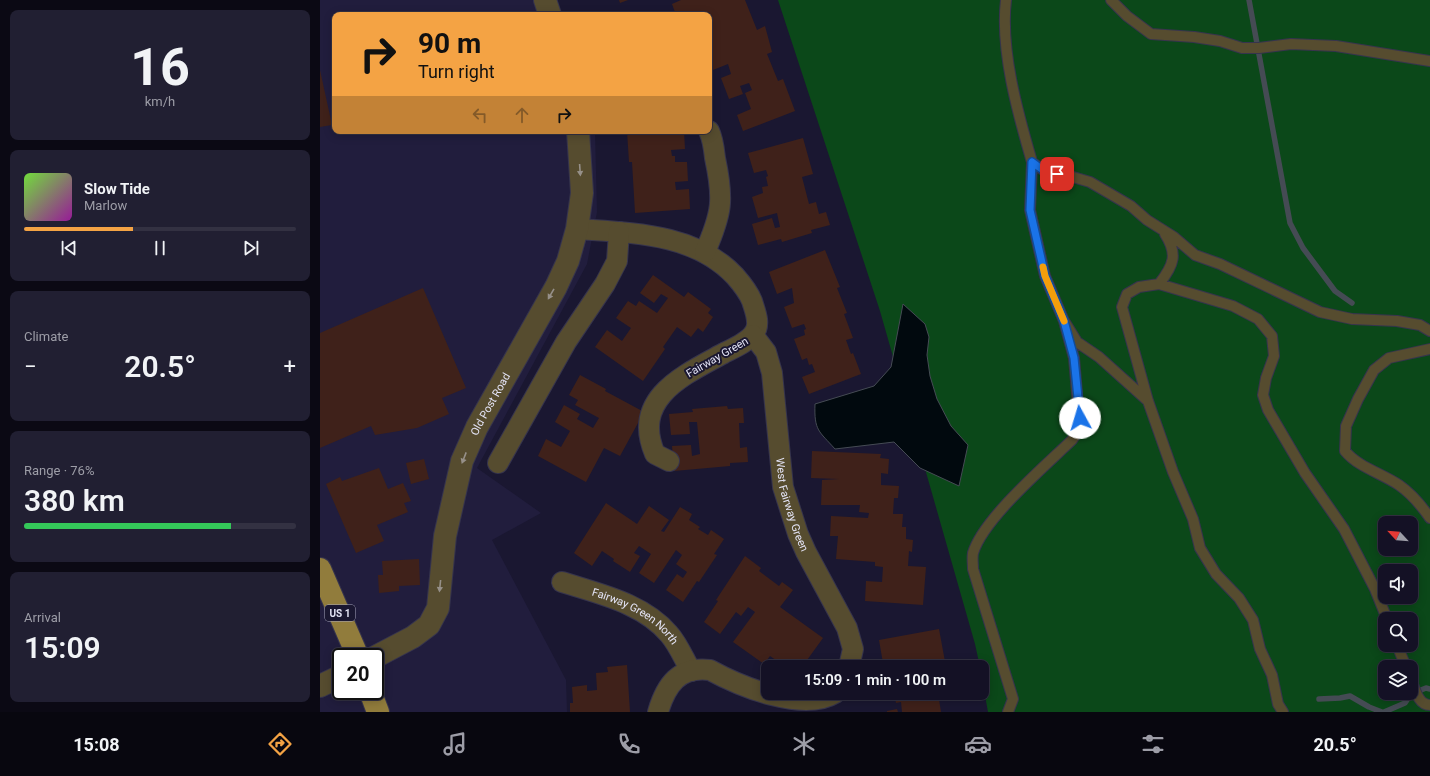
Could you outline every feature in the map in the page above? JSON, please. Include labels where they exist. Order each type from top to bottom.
[{"type":"main road","name":"US 1","points":[[320,569],[354,648]]},
{"type":"main road","points":[[373,700],[378,712]]},
{"type":"street","points":[[545,0],[549,12]]},
{"type":"street","name":"Old Post Road","points":[[384,652],[413,638],[429,625],[438,608],[445,536],[462,461],[477,427],[556,287],[568,261],[577,230],[582,193],[578,134]]},
{"type":"street","points":[[705,252],[716,225],[721,199],[720,184],[710,134]]},
{"type":"street","name":"Fairway Green","points":[[577,230],[619,232],[681,242],[705,252],[729,270],[744,286],[750,296],[756,315],[757,329],[753,335],[745,342],[690,372],[668,387],[658,398],[651,412],[648,428],[650,444],[655,454],[669,461]]},
{"type":"street","points":[[498,462],[566,342],[605,284],[617,261],[619,232]]},
{"type":"street","name":"West Fairway Green","points":[[753,335],[766,352],[772,373],[784,487],[803,546],[847,628],[853,649],[851,660]]},
{"type":"street","name":"Fairway Green North","points":[[562,582],[629,604],[653,619],[669,634],[691,671]]},
{"type":"street","points":[[658,712],[669,687],[679,675],[697,669],[710,670],[779,707],[800,711],[835,701]]},
{"type":"street","points":[[320,686],[332,680]]},
{"type":"lane","points":[[1006,0],[1004,19],[1011,78],[1032,162],[1030,210],[1045,276],[1064,321],[1074,358],[1080,428],[1072,440],[994,519],[980,538],[973,554],[972,569],[1013,699],[1008,712]]},
{"type":"lane","points":[[1111,0],[1127,16],[1151,34],[1194,37],[1220,41],[1245,48],[1259,48],[1291,44],[1336,46],[1430,61]]},
{"type":"lane","points":[[1032,162],[1047,173],[1066,175],[1090,182],[1131,206],[1147,220],[1160,227],[1195,255],[1220,264],[1320,312],[1352,319],[1396,321],[1425,326],[1430,331]]},
{"type":"lane","points":[[1159,284],[1168,272],[1173,261],[1173,246],[1160,227]]},
{"type":"lane","points":[[1283,712],[1278,704],[1272,675],[1260,649],[1253,620],[1239,598],[1216,574],[1200,548],[1193,519],[1173,472],[1148,401],[1122,307],[1127,294],[1139,287],[1159,284],[1233,306],[1258,319],[1272,336],[1274,356],[1266,378],[1263,395],[1268,410],[1305,473],[1344,529],[1375,589],[1384,612]]},
{"type":"lane","points":[[1064,321],[1077,342],[1099,357],[1148,401]]},
{"type":"lane","points":[[1430,349],[1389,358],[1374,370],[1358,398],[1346,426],[1345,451],[1352,460],[1404,489],[1415,498],[1430,518]]},
{"type":"lane","points":[[1418,696],[1420,701],[1426,705],[1430,705]]},
{"type":"shaded area","points":[[320,0],[537,0],[542,12],[332,12],[332,134],[595,134],[597,212],[587,264],[477,468],[541,513],[492,540],[566,680],[567,712],[320,712]]},
{"type":"shaded area","points":[[903,304],[925,324],[929,337],[927,355],[930,376],[937,399],[951,426],[968,445],[959,486],[920,468],[894,442],[835,449],[821,434],[815,420],[815,404],[874,386],[891,367]]},
{"type":"green space","points":[[778,0],[1430,0],[1430,712],[988,712],[986,700],[989,700],[989,660],[978,660],[880,311]]},
{"type":"building","points":[[619,0],[628,0],[620,3]]},
{"type":"building","points":[[681,0],[745,0],[757,30],[765,26],[772,52],[767,54],[778,81],[783,79],[795,111],[743,131],[737,115],[751,109],[745,93],[752,90],[749,83],[740,86],[743,94],[729,99],[721,78],[731,74],[728,64],[713,70],[712,12],[675,12],[672,4]]},
{"type":"building","points":[[320,70],[332,125],[320,127]]},
{"type":"building","points":[[627,134],[684,134],[685,149],[671,150],[672,156],[675,156],[675,162],[687,162],[688,181],[675,182],[676,190],[689,189],[690,209],[635,213],[632,162],[629,162]]},
{"type":"building","points":[[803,138],[813,174],[802,177],[809,204],[816,202],[819,214],[826,212],[830,225],[811,230],[812,233],[782,242],[781,239],[758,245],[752,224],[772,218],[775,228],[780,227],[777,213],[758,218],[752,197],[763,193],[762,187],[768,186],[766,177],[768,176],[766,170],[754,173],[748,153]]},
{"type":"building","points":[[825,250],[840,287],[837,288],[847,313],[844,314],[853,338],[846,340],[861,374],[809,394],[802,377],[815,372],[812,364],[809,365],[807,358],[802,360],[794,339],[805,335],[804,330],[806,329],[804,324],[792,328],[784,307],[794,303],[792,288],[777,294],[769,272]]},
{"type":"building","points":[[653,275],[684,297],[688,292],[711,309],[708,313],[713,317],[703,332],[698,328],[691,337],[677,327],[663,347],[665,349],[643,381],[595,347],[607,330],[622,341],[631,328],[616,318],[628,301],[636,306],[639,301],[657,313],[668,298],[661,294],[654,303],[640,293]]},
{"type":"building","points":[[423,288],[466,388],[442,398],[449,414],[417,428],[375,435],[371,426],[320,448],[320,333]]},
{"type":"building","points":[[580,375],[606,389],[605,391],[644,412],[620,456],[604,448],[586,482],[538,456],[546,439],[561,447],[570,431],[555,422],[564,405],[580,414],[577,419],[593,428],[599,418],[575,405],[578,400],[569,395]]},
{"type":"building","points":[[727,406],[728,409],[743,408],[744,423],[739,423],[740,448],[747,447],[748,462],[730,463],[730,466],[674,471],[672,446],[691,445],[692,456],[700,454],[697,422],[689,422],[690,434],[671,435],[669,414],[693,412],[692,409]]},
{"type":"building","points":[[812,451],[881,454],[880,458],[889,459],[888,474],[881,473],[881,485],[899,486],[898,498],[894,498],[893,514],[903,514],[902,527],[906,527],[906,539],[913,540],[912,552],[909,551],[908,566],[926,567],[923,605],[865,601],[866,581],[882,582],[883,567],[875,566],[875,562],[836,559],[838,536],[830,536],[831,516],[868,518],[869,513],[859,512],[860,505],[821,505],[822,480],[839,479],[811,478]]},
{"type":"building","points":[[424,459],[429,479],[411,484],[406,463]]},
{"type":"building","points":[[379,468],[388,489],[403,483],[411,501],[404,503],[408,512],[377,525],[384,541],[356,553],[326,484],[340,477],[342,481]]},
{"type":"building","points":[[606,503],[637,524],[649,506],[669,520],[661,531],[664,532],[680,507],[692,514],[689,520],[700,527],[698,529],[708,535],[711,530],[724,539],[714,554],[717,555],[699,582],[697,581],[683,602],[666,590],[677,574],[683,578],[687,572],[676,564],[682,555],[676,550],[654,583],[639,573],[651,554],[639,546],[634,553],[640,556],[630,572],[613,561],[614,559],[602,551],[592,566],[574,553]]},
{"type":"building","points":[[745,556],[761,568],[759,571],[779,586],[782,582],[793,590],[780,607],[823,638],[807,660],[776,660],[770,656],[767,660],[761,660],[761,662],[733,642],[755,612],[748,607],[741,616],[736,612],[720,634],[704,622],[718,601],[716,600]]},
{"type":"building","points":[[419,559],[420,585],[399,586],[399,591],[379,593],[378,575],[383,575],[382,561]]},
{"type":"building","points":[[939,629],[945,660],[882,660],[879,640]]},
{"type":"building","points":[[627,665],[630,712],[570,712],[570,703],[573,703],[572,687],[587,685],[587,691],[597,690],[596,673],[608,672],[607,667]]},
{"type":"building","points":[[895,700],[939,700],[941,712],[902,712],[901,702],[896,703]]},
{"type":"building","points":[[897,709],[898,712],[887,712],[887,711]]},
{"type":"waterway","points":[[1249,0],[1290,223],[1303,248],[1335,291],[1352,303]]},
{"type":"waterway","points":[[1384,712],[1405,703],[1411,694],[1426,688],[1430,689]]},
{"type":"waterway","points":[[1319,699],[1350,696],[1369,707],[1382,712]]},
{"type":"slow traffic","points":[[1043,267],[1045,276],[1064,321]]},
{"type":"route","points":[[1057,174],[1047,173],[1032,162],[1030,210],[1045,276],[1064,321],[1074,358],[1080,418]]}]
